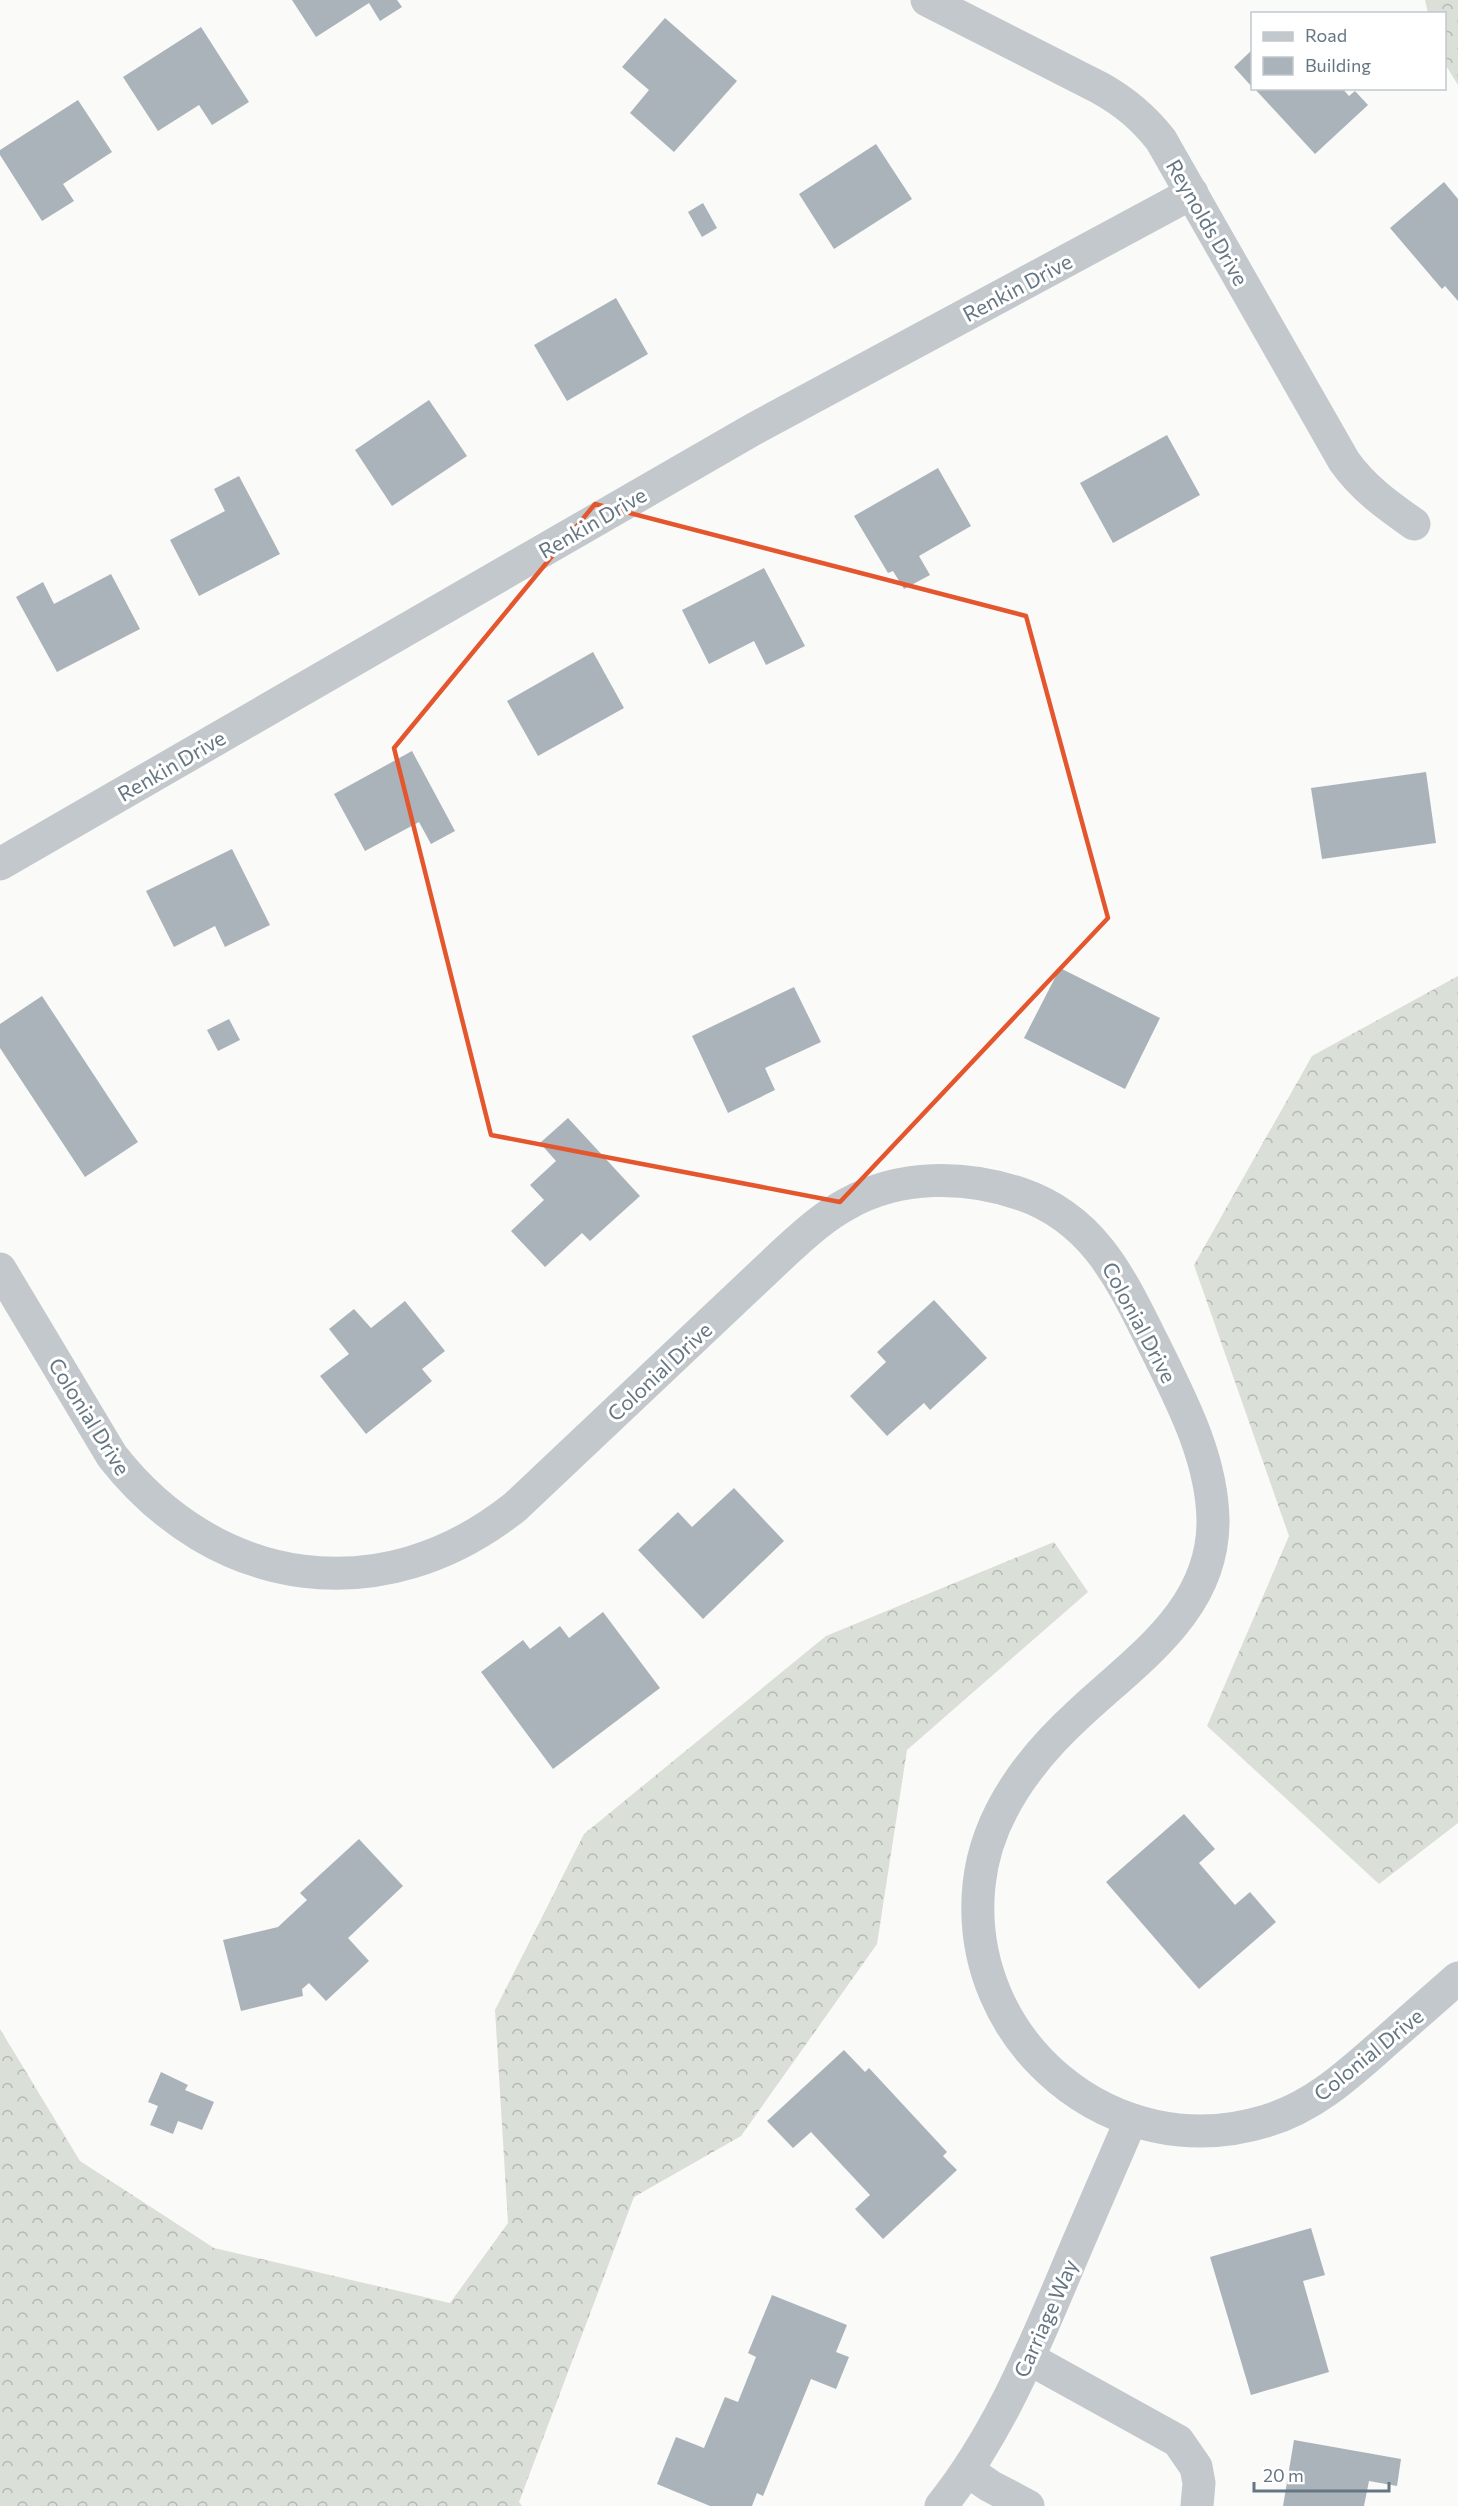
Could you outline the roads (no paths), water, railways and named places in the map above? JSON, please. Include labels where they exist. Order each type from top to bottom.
[{"type":"street","name":"Reynolds Drive","points":[[927,0],[1125,102],[1144,118],[1161,140],[1192,193],[1344,461],[1357,480],[1372,494],[1414,524]]},
{"type":"street","name":"Renkin Drive","points":[[0,864],[742,436],[1192,193]]},
{"type":"street","name":"Colonial Drive","points":[[0,1269],[112,1456],[132,1482],[155,1504],[180,1524],[208,1541],[238,1554],[269,1565],[334,1574],[399,1566],[451,1548],[490,1527],[515,1507],[784,1253],[817,1224],[849,1203],[879,1190],[915,1182],[950,1180],[981,1184],[1034,1199],[1055,1210],[1080,1229],[1104,1253],[1123,1282],[1186,1413],[1209,1486],[1213,1518],[1211,1551],[1203,1578],[1167,1634],[1141,1660],[1078,1713],[1019,1780],[1000,1812],[986,1848],[979,1884],[978,1923],[984,1959],[995,1996],[1013,2029],[1036,2059],[1064,2085],[1096,2105],[1131,2120],[1164,2128],[1199,2132],[1234,2129],[1267,2121],[1299,2108],[1329,2090],[1458,1978]]},
{"type":"street","name":"Carriage Way","points":[[940,2506],[968,2471],[991,2432],[1028,2358],[1131,2120]]},
{"type":"street","points":[[1028,2358],[1178,2441],[1196,2467],[1199,2483],[1197,2506]]},
{"type":"street","points":[[968,2471],[990,2486],[1028,2506]]}]
